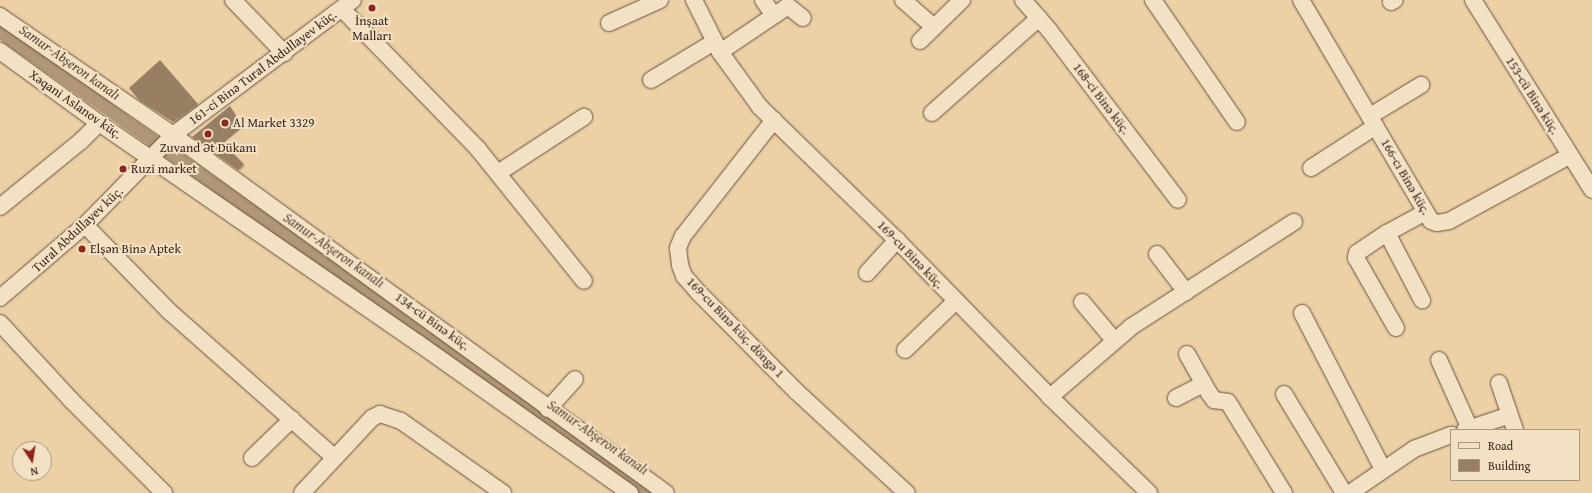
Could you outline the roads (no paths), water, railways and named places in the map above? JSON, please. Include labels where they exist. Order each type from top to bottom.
[{"type":"street","points":[[233,0],[284,53]]},
{"type":"street","points":[[608,23],[660,0]]},
{"type":"street","name":"169-cu Binə küç.","points":[[694,0],[717,47],[739,81],[774,120],[898,240],[1050,397],[1149,493]]},
{"type":"street","points":[[763,0],[774,16]]},
{"type":"street","points":[[903,0],[934,27]]},
{"type":"street","points":[[920,41],[962,0]]},
{"type":"street","name":"168-ci Binə küç.","points":[[1023,0],[1039,18],[1178,200]]},
{"type":"street","points":[[1153,0],[1237,122]]},
{"type":"street","name":"166-cı Binə küç.","points":[[1301,0],[1373,121],[1424,213],[1431,221],[1437,223],[1449,221],[1569,156]]},
{"type":"street","name":"153-cü Binə küç.","points":[[1473,0],[1569,156],[1592,190]]},
{"type":"street","points":[[347,4],[498,173],[584,282]]},
{"type":"street","name":"161-ci Binə Tural Abdullayev küç.","points":[[152,157],[173,136],[347,4]]},
{"type":"street","points":[[651,80],[717,47],[774,16],[788,6],[803,18]]},
{"type":"street","name":"134-cü Binə küç.","points":[[0,16],[173,136],[234,182],[414,308],[548,409],[666,493]]},
{"type":"street","points":[[932,113],[1039,18]]},
{"type":"street","name":"Xəqani Aslanov küç.","points":[[0,51],[98,123],[152,157],[630,493]]},
{"type":"street","points":[[1311,168],[1421,85]]},
{"type":"street","points":[[498,173],[584,117]]},
{"type":"street","name":"169-cu Binə küç. döngə 1","points":[[774,120],[683,236],[678,248],[680,265],[684,276],[699,294],[786,381],[907,493]]},
{"type":"street","points":[[0,207],[81,141],[98,123]]},
{"type":"street","name":"Tural Abdullayev küç.","points":[[0,298],[85,225],[152,157]]},
{"type":"street","points":[[1396,328],[1356,258],[1357,253],[1387,233],[1424,213]]},
{"type":"street","points":[[1050,397],[1114,340],[1294,222]]},
{"type":"street","points":[[85,225],[170,312],[335,458]]},
{"type":"street","points":[[1387,233],[1422,300]]},
{"type":"street","points":[[867,273],[898,240]]},
{"type":"street","points":[[1157,254],[1186,292]]},
{"type":"street","points":[[905,350],[956,301]]},
{"type":"street","points":[[1082,302],[1114,340]]},
{"type":"street","points":[[1302,313],[1383,469]]},
{"type":"street","points":[[0,323],[71,400],[164,493]]},
{"type":"street","points":[[1187,354],[1214,400],[1228,402],[1284,493]]},
{"type":"street","points":[[1439,360],[1467,429],[1513,423],[1499,383]]},
{"type":"street","points":[[548,409],[575,379]]},
{"type":"street","points":[[1176,398],[1204,384]]},
{"type":"street","points":[[1284,394],[1344,493]]},
{"type":"street","points":[[302,493],[372,418],[380,414],[389,415],[401,421],[503,493]]},
{"type":"street","points":[[252,458],[292,419]]},
{"type":"street","points":[[1350,493],[1414,449],[1450,435]]},
{"type":"waterway","name":"Samur-Abşeron kanalı","points":[[0,32],[650,493]]},
{"type":"place","name":"İnşaat Malları","points":[[372,8]]},
{"type":"place","name":"Al Market 3329","points":[[225,123]]},
{"type":"place","name":"Zuvand Ət Dükanı","points":[[208,134]]},
{"type":"place","name":"Ruzi market","points":[[123,169]]},
{"type":"place","name":"Elşən Binə Aptek","points":[[82,249]]}]
